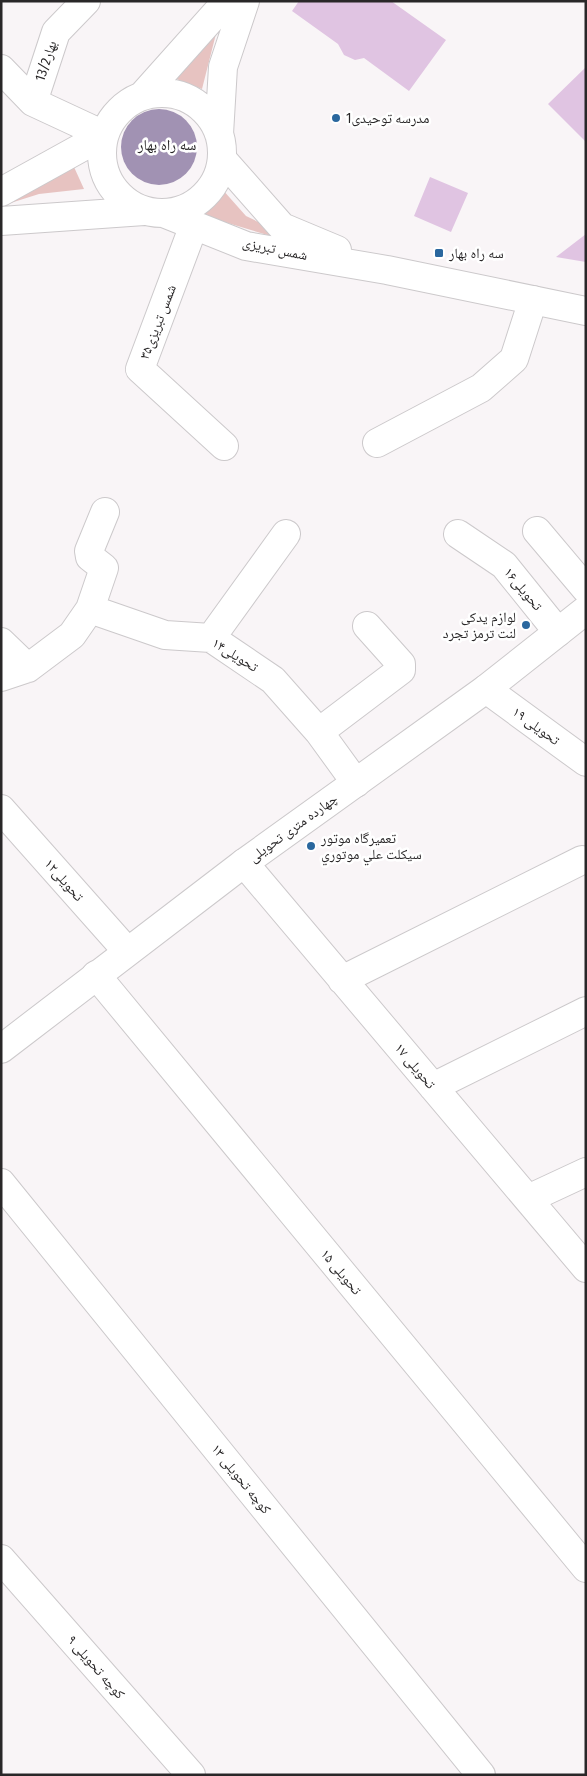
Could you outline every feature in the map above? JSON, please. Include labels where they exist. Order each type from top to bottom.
[{"type":"street","name":"13/2بهار","points":[[33,102],[56,32],[86,1]]},
{"type":"street","points":[[155,212],[127,203],[113,189],[104,173],[100,154],[104,134],[112,118],[126,104],[143,95],[227,1]]},
{"type":"street","points":[[1,221],[183,210],[198,202],[210,190],[218,176],[221,146],[223,67],[245,1]]},
{"type":"street","points":[[1,69],[33,102],[104,134]]},
{"type":"street","points":[[143,95],[162,93],[180,95],[197,104],[210,117],[221,146]]},
{"type":"street","points":[[1,192],[104,134]]},
{"type":"street","name":"شمس تبریزی","points":[[221,146],[282,227],[387,270]]},
{"type":"street","name":"شمس تبریزی","points":[[155,212],[246,246],[387,270],[586,311]]},
{"type":"street","name":"۳۵شمس تبریزی","points":[[194,225],[140,369],[224,446]]},
{"type":"street","points":[[377,443],[481,388],[514,358],[533,300]]},
{"type":"street","points":[[1,677],[28,668],[72,634],[90,609],[104,568],[90,557],[89,551],[105,512]]},
{"type":"street","points":[[537,531],[586,589]]},
{"type":"street","points":[[211,638],[286,534]]},
{"type":"street","name":"تحویلی۱۶","points":[[458,534],[504,565],[558,632]]},
{"type":"street","name":"تحویلی۱۴","points":[[90,609],[165,635],[211,638],[273,680],[319,732],[356,783]]},
{"type":"street","name":"چهارده متری تحویلی","points":[[1,1049],[244,864],[486,689],[586,610]]},
{"type":"street","points":[[319,732],[401,670],[401,664],[367,626]]},
{"type":"street","points":[[1,642],[28,668]]},
{"type":"street","name":"تحویلی ۱۹","points":[[486,689],[586,762]]},
{"type":"street","name":"تحویلی۱۲","points":[[1,809],[127,952]]},
{"type":"street","points":[[342,980],[582,860]]},
{"type":"street","name":"تحویلی ۱۷","points":[[244,864],[586,1268]]},
{"type":"street","name":"تحویلی ۱۵","points":[[96,975],[586,1568]]},
{"type":"street","points":[[432,1087],[586,1012]]},
{"type":"street","points":[[528,1199],[586,1172]]},
{"type":"street","name":"کوچه تحویلی ۱۳","points":[[1,1182],[481,1775]]},
{"type":"street","name":"کوچه تحویلی ۹","points":[[1,1559],[190,1775]]},
{"type":"shaded area","points":[[219,22],[202,89],[174,78]]},
{"type":"shaded area","points":[[159,109],[173,112],[186,120],[194,133],[197,147],[194,161],[186,174],[173,182],[159,185],[145,182],[132,174],[124,161],[121,147],[124,133],[132,120],[145,112]]},
{"type":"shaded area","points":[[69,156],[84,189],[39,194],[1,206],[1,197]]},
{"type":"shaded area","points":[[214,180],[246,216],[314,249],[201,215]]},
{"type":"building","points":[[299,1],[391,1],[446,40],[409,91],[364,58],[355,60],[344,55],[338,44],[292,11]]},
{"type":"building","points":[[586,67],[586,142],[548,104]]},
{"type":"building","points":[[430,177],[468,193],[451,232],[414,216]]},
{"type":"building","points":[[586,234],[586,262],[556,257]]},
{"type":"place","name":"مدرسه توحیدی1","points":[[336,118]]},
{"type":"place","name":"سه راه بهار","points":[[439,253]]},
{"type":"place","name":"لوازم یدکی لنت ترمز تجرد","points":[[526,625]]},
{"type":"place","name":"تعميرگاه موتور سيكلت علي موتوري","points":[[311,846]]},
{"type":"district","name":"سه راه بهار","points":[[167,145]]}]
